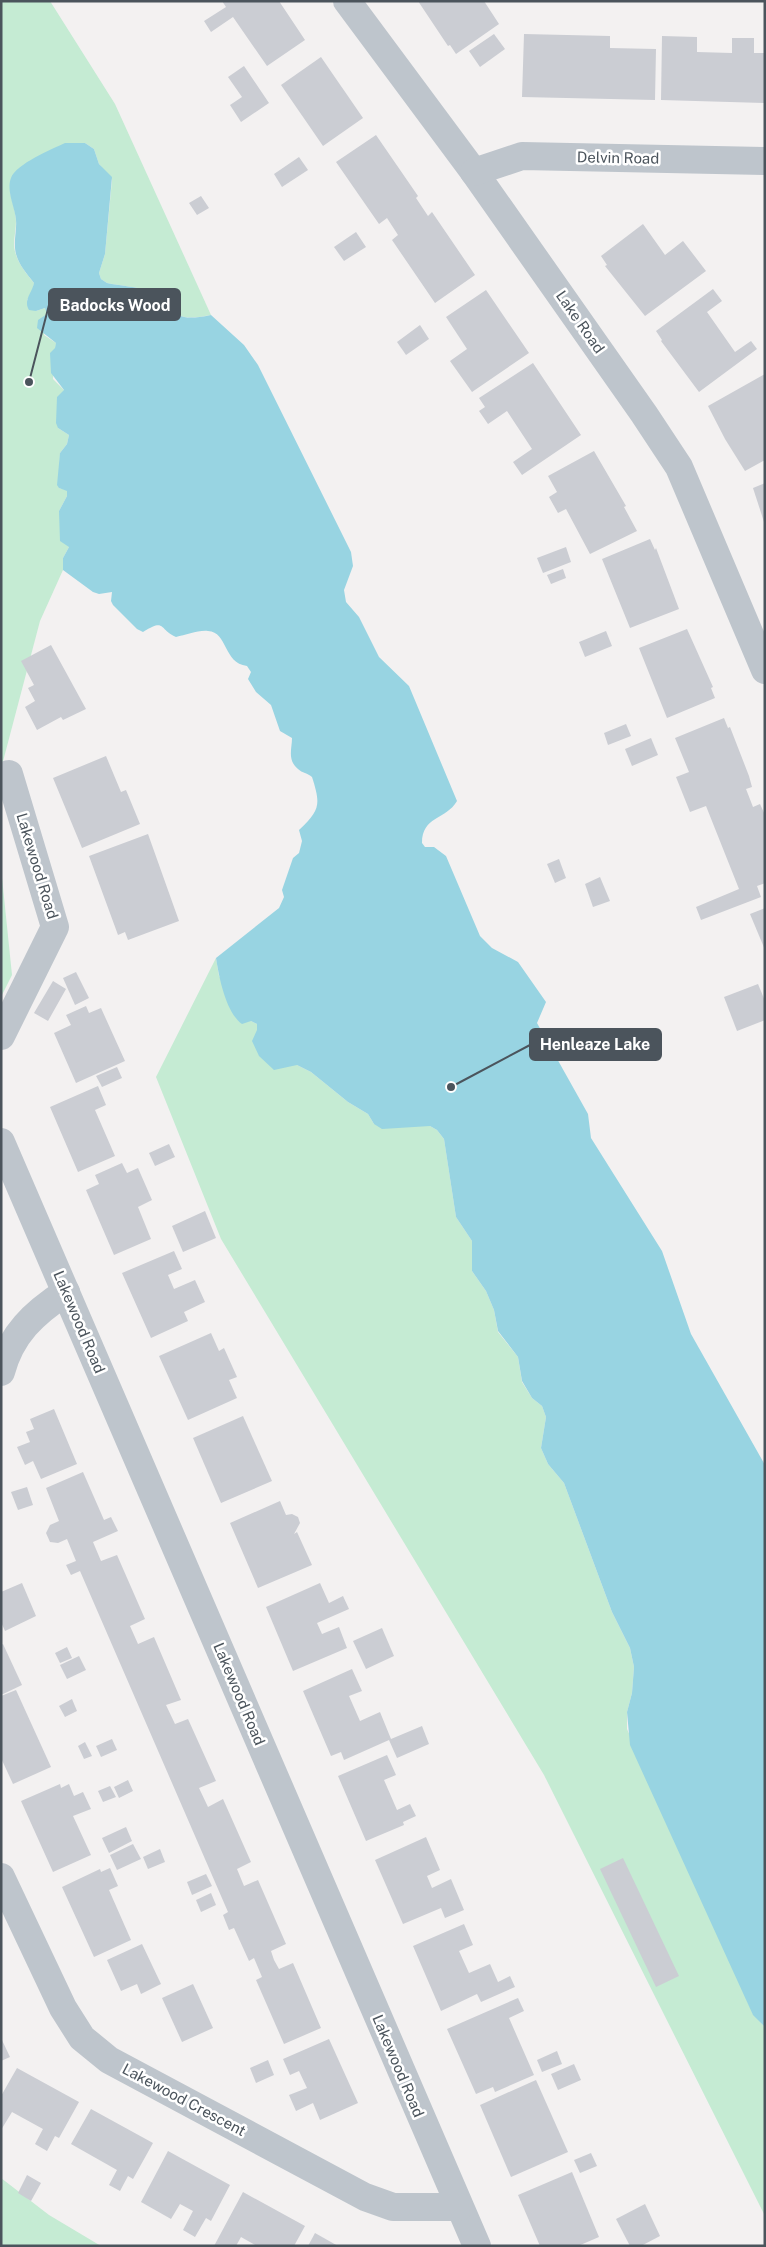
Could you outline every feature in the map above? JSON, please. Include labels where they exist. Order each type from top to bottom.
[{"type":"street","name":"Lake Road","points":[[347,1],[474,172],[644,414],[679,467],[765,670]]},
{"type":"street","name":"Delvin Road","points":[[474,172],[522,156],[765,161]]},
{"type":"street","name":"Lakewood Road","points":[[1,1036],[55,927],[9,774]]},
{"type":"street","name":"Lakewood Road","points":[[1,1142],[477,2246]]},
{"type":"street","points":[[1,1372],[6,1352],[25,1326],[42,1308],[66,1292]]},
{"type":"street","name":"Lakewood Crescent","points":[[1,1876],[63,2008],[82,2038],[110,2060],[365,2197],[393,2207],[459,2207]]},
{"type":"green space","points":[[1,1],[50,1],[115,104],[211,315],[197,317],[180,316],[159,298],[145,290],[107,283],[101,279],[99,273],[105,254],[112,180],[99,164],[94,149],[85,143],[22,167],[15,174],[10,186],[10,192],[16,221],[14,242],[16,256],[34,283],[33,291],[27,300],[36,311],[45,308],[47,311],[44,335],[56,343],[53,379],[64,390],[58,428],[69,435],[67,444],[60,453],[59,488],[67,490],[67,496],[59,511],[69,547],[63,558],[63,570],[40,621],[1,769]]},
{"type":"green space","points":[[1,868],[12,975],[1,997]]},
{"type":"green space","points":[[216,958],[219,976],[251,1021],[257,1024],[257,1030],[297,1065],[311,1072],[348,1102],[368,1114],[374,1124],[430,1126],[437,1130],[444,1139],[456,1217],[472,1241],[472,1271],[486,1291],[494,1310],[498,1332],[518,1357],[522,1382],[532,1398],[542,1406],[546,1417],[541,1448],[548,1464],[564,1483],[612,1612],[630,1648],[634,1667],[632,1693],[627,1712],[627,1729],[753,2014],[765,2027],[765,2216],[544,1775],[221,1239],[156,1077]]},
{"type":"green space","points":[[1,2178],[49,2215],[101,2246],[1,2246]]},
{"type":"water","points":[[65,143],[85,143],[94,149],[99,164],[112,177],[105,254],[99,273],[101,279],[107,283],[145,290],[159,298],[180,316],[197,317],[211,315],[244,345],[258,365],[351,552],[353,566],[344,590],[346,602],[359,617],[379,657],[409,686],[457,801],[447,812],[430,823],[423,834],[422,843],[425,847],[434,847],[446,856],[480,936],[492,948],[518,962],[546,1002],[537,1023],[588,1114],[591,1138],[662,1251],[691,1334],[765,1465],[765,2027],[753,2015],[630,1745],[627,1712],[632,1693],[634,1667],[630,1648],[612,1612],[564,1483],[548,1464],[541,1448],[546,1417],[542,1406],[532,1398],[522,1381],[518,1357],[498,1331],[494,1310],[486,1291],[472,1271],[472,1241],[456,1217],[444,1139],[437,1130],[430,1126],[382,1129],[374,1124],[368,1114],[348,1102],[311,1072],[297,1065],[274,1070],[259,1056],[252,1041],[257,1030],[257,1024],[251,1021],[242,1024],[236,1019],[224,994],[216,958],[279,908],[284,897],[282,890],[293,858],[299,853],[302,841],[299,830],[315,812],[317,806],[317,794],[312,777],[300,770],[292,762],[292,738],[280,731],[271,705],[256,692],[248,679],[251,672],[247,666],[239,664],[229,654],[219,636],[204,631],[176,637],[159,625],[143,632],[137,629],[113,605],[111,601],[112,592],[99,594],[93,592],[63,570],[63,558],[69,547],[60,541],[59,511],[67,496],[67,491],[59,488],[57,485],[60,453],[67,444],[69,435],[58,428],[56,423],[57,397],[64,390],[51,373],[50,353],[55,348],[56,343],[37,328],[38,320],[47,314],[45,308],[36,311],[29,310],[27,306],[27,300],[34,283],[21,266],[16,254],[16,220],[10,194],[10,183],[14,173],[20,167]]},
{"type":"building","points":[[222,1],[279,1],[305,40],[267,66],[233,17],[211,32],[204,21],[226,7]]},
{"type":"building","points":[[418,1],[484,1],[499,24],[456,54],[450,45],[448,46]]},
{"type":"building","points":[[494,34],[505,49],[480,67],[469,51]]},
{"type":"building","points":[[524,34],[610,36],[610,48],[656,49],[655,100],[522,97]]},
{"type":"building","points":[[662,36],[697,37],[697,52],[732,53],[732,38],[754,38],[754,53],[765,53],[765,103],[661,100]]},
{"type":"building","points":[[321,57],[363,118],[323,146],[281,85]]},
{"type":"building","points":[[244,66],[269,103],[241,122],[230,105],[242,97],[228,77]]},
{"type":"building","points":[[376,135],[418,196],[416,198],[428,216],[432,212],[475,275],[435,303],[392,240],[398,235],[387,218],[379,224],[336,162]]},
{"type":"building","points":[[299,157],[308,170],[282,187],[274,174]]},
{"type":"building","points":[[201,196],[209,208],[197,215],[189,203]]},
{"type":"building","points":[[643,224],[665,255],[683,241],[706,271],[645,316],[605,266],[607,265],[601,256]]},
{"type":"building","points":[[356,232],[366,247],[344,261],[334,247]]},
{"type":"building","points":[[713,289],[722,301],[707,312],[735,352],[751,341],[757,349],[699,392],[661,341],[656,331]]},
{"type":"building","points":[[486,290],[529,353],[472,392],[450,361],[467,349],[446,317]]},
{"type":"building","points":[[420,325],[429,339],[406,355],[397,342]]},
{"type":"building","points":[[533,363],[581,435],[522,475],[513,462],[532,449],[507,411],[488,424],[479,411],[485,407],[479,398]]},
{"type":"building","points":[[765,374],[765,460],[745,471],[725,439],[708,406]]},
{"type":"building","points":[[594,451],[626,506],[624,507],[637,531],[590,554],[566,509],[558,513],[549,497],[557,492],[548,476]]},
{"type":"building","points":[[765,483],[765,525],[753,488]]},
{"type":"building","points":[[650,539],[655,550],[656,548],[679,609],[630,628],[602,559]]},
{"type":"building","points":[[566,547],[571,562],[543,573],[537,558]]},
{"type":"building","points":[[563,569],[566,578],[551,584],[547,575]]},
{"type":"building","points":[[687,629],[713,687],[711,688],[715,698],[667,718],[639,648]]},
{"type":"building","points":[[606,631],[612,646],[585,657],[579,642]]},
{"type":"building","points":[[51,645],[86,709],[63,720],[61,717],[37,730],[25,707],[35,701],[28,688],[34,685],[21,661]]},
{"type":"building","points":[[724,718],[728,728],[730,727],[749,776],[752,787],[746,789],[753,807],[760,804],[765,815],[765,883],[757,886],[761,897],[701,920],[696,907],[739,889],[706,806],[690,812],[676,777],[689,772],[675,738]]},
{"type":"building","points":[[626,724],[631,736],[608,745],[604,733]]},
{"type":"building","points":[[651,738],[658,755],[632,766],[625,749]]},
{"type":"building","points":[[106,756],[121,792],[126,790],[140,824],[82,848],[53,778]]},
{"type":"building","points":[[148,834],[179,921],[128,940],[125,932],[118,935],[89,856]]},
{"type":"building","points":[[559,859],[566,878],[555,883],[547,864]]},
{"type":"building","points":[[600,877],[610,901],[593,907],[585,884]]},
{"type":"building","points":[[765,908],[765,950],[750,914]]},
{"type":"building","points":[[76,972],[89,998],[75,1005],[63,978]]},
{"type":"building","points":[[53,981],[66,989],[48,1021],[34,1013]]},
{"type":"building","points":[[758,984],[765,1001],[765,1020],[737,1031],[724,997]]},
{"type":"building","points":[[86,1006],[89,1013],[101,1008],[125,1061],[76,1083],[54,1033],[71,1025],[66,1015]]},
{"type":"building","points":[[117,1067],[122,1078],[102,1087],[96,1076]]},
{"type":"building","points":[[98,1086],[106,1105],[95,1110],[115,1156],[78,1172],[50,1107]]},
{"type":"building","points":[[169,1144],[175,1157],[155,1166],[149,1153]]},
{"type":"building","points":[[122,1163],[127,1173],[138,1168],[152,1200],[138,1207],[151,1239],[114,1255],[86,1190],[99,1184],[95,1175]]},
{"type":"building","points":[[205,1211],[216,1238],[183,1252],[172,1226]]},
{"type":"building","points":[[174,1251],[182,1269],[168,1275],[174,1289],[195,1280],[205,1302],[184,1312],[188,1321],[151,1338],[122,1273]]},
{"type":"building","points":[[211,1333],[219,1351],[224,1348],[237,1377],[229,1380],[237,1398],[188,1420],[159,1356]]},
{"type":"building","points":[[54,1409],[77,1464],[41,1479],[33,1461],[25,1465],[17,1447],[30,1442],[26,1432],[34,1429],[30,1419]]},
{"type":"building","points":[[243,1416],[272,1481],[221,1503],[193,1438]]},
{"type":"building","points":[[83,1472],[104,1520],[111,1517],[118,1531],[93,1542],[101,1561],[117,1555],[145,1619],[130,1626],[138,1644],[154,1637],[181,1700],[166,1705],[175,1724],[188,1719],[216,1781],[199,1788],[208,1807],[223,1799],[251,1862],[237,1869],[244,1886],[258,1880],[286,1944],[271,1951],[274,1960],[279,1969],[293,1963],[321,2028],[284,2044],[256,1980],[262,1977],[254,1958],[249,1961],[234,1928],[229,1930],[223,1915],[228,1912],[80,1571],[71,1575],[66,1565],[76,1561],[67,1539],[58,1543],[50,1542],[46,1533],[50,1525],[59,1521],[46,1488]]},
{"type":"building","points":[[27,1487],[33,1505],[18,1510],[11,1492]]},
{"type":"building","points":[[280,1501],[286,1515],[292,1514],[298,1517],[300,1523],[294,1534],[297,1532],[312,1565],[258,1588],[230,1523]]},
{"type":"building","points":[[22,1583],[36,1616],[5,1631],[1,1622],[1,1592]]},
{"type":"building","points":[[320,1583],[329,1603],[343,1596],[349,1609],[317,1623],[322,1634],[339,1627],[347,1648],[293,1671],[266,1607]]},
{"type":"building","points":[[382,1628],[394,1656],[366,1669],[353,1641]]},
{"type":"building","points":[[3,1644],[22,1685],[1,1695],[1,1645]]},
{"type":"building","points":[[67,1647],[72,1658],[60,1663],[55,1653]]},
{"type":"building","points":[[79,1656],[86,1670],[67,1679],[60,1665]]},
{"type":"building","points":[[352,1669],[362,1691],[349,1696],[360,1721],[380,1712],[391,1739],[422,1726],[429,1744],[397,1758],[389,1740],[344,1760],[341,1752],[331,1756],[303,1691]]},
{"type":"building","points":[[16,1690],[51,1767],[13,1784],[1,1758],[1,1696]]},
{"type":"building","points":[[72,1699],[77,1711],[65,1717],[59,1706]]},
{"type":"building","points":[[112,1739],[117,1750],[101,1757],[96,1746]]},
{"type":"building","points":[[85,1742],[92,1756],[84,1759],[78,1746]]},
{"type":"building","points":[[387,1755],[396,1775],[384,1780],[397,1810],[410,1804],[416,1816],[403,1822],[404,1825],[366,1841],[338,1776]]},
{"type":"building","points":[[128,1780],[133,1791],[119,1798],[114,1787]]},
{"type":"building","points":[[60,1784],[61,1788],[69,1784],[74,1796],[83,1792],[91,1809],[73,1816],[91,1855],[53,1872],[21,1801]]},
{"type":"building","points":[[110,1786],[116,1797],[103,1802],[98,1791]]},
{"type":"building","points":[[126,1827],[132,1841],[109,1853],[102,1838]]},
{"type":"building","points":[[426,1837],[440,1870],[427,1876],[432,1888],[451,1879],[464,1910],[445,1918],[441,1908],[403,1924],[375,1860]]},
{"type":"building","points":[[133,1844],[141,1859],[117,1870],[110,1855]]},
{"type":"building","points":[[160,1849],[165,1862],[148,1869],[143,1857]]},
{"type":"building","points":[[623,1858],[679,1976],[656,1987],[600,1869]]},
{"type":"building","points":[[110,1868],[118,1886],[109,1890],[131,1940],[94,1957],[62,1887],[100,1869],[101,1872]]},
{"type":"building","points":[[206,1874],[212,1886],[192,1895],[187,1882]]},
{"type":"building","points":[[211,1893],[216,1905],[201,1912],[196,1900]]},
{"type":"building","points":[[464,1924],[473,1945],[459,1951],[469,1973],[490,1964],[498,1982],[510,1976],[515,1987],[481,2002],[477,1994],[441,2011],[413,1946]]},
{"type":"building","points":[[142,1944],[161,1984],[141,1994],[137,1984],[121,1991],[107,1960]]},
{"type":"building","points":[[193,1984],[213,2028],[182,2042],[162,1998]]},
{"type":"building","points":[[518,1998],[524,2011],[509,2018],[534,2075],[495,2092],[493,2087],[476,2094],[447,2029]]},
{"type":"building","points":[[1,2038],[10,2057],[1,2061]]},
{"type":"building","points":[[329,2039],[358,2103],[320,2120],[313,2103],[296,2111],[289,2095],[307,2088],[299,2071],[290,2075],[283,2059]]},
{"type":"building","points":[[557,2051],[562,2064],[542,2072],[537,2060]]},
{"type":"building","points":[[268,2060],[274,2075],[256,2083],[250,2068]]},
{"type":"building","points":[[574,2064],[581,2080],[558,2090],[551,2074]]},
{"type":"building","points":[[17,2068],[79,2102],[59,2138],[55,2136],[47,2151],[35,2144],[43,2129],[12,2112],[1,2130],[1,2096]]},
{"type":"building","points":[[536,2080],[568,2152],[511,2177],[480,2105]]},
{"type":"building","points":[[91,2109],[153,2143],[133,2179],[128,2176],[120,2191],[109,2185],[117,2170],[71,2144]]},
{"type":"building","points":[[168,2151],[230,2185],[211,2221],[206,2218],[195,2237],[183,2230],[193,2211],[180,2204],[171,2219],[141,2202]]},
{"type":"building","points":[[591,2153],[597,2166],[580,2173],[574,2160]]},
{"type":"building","points":[[572,2172],[599,2237],[578,2246],[540,2246],[518,2195]]},
{"type":"building","points":[[27,2175],[41,2183],[31,2201],[18,2193]]},
{"type":"building","points":[[243,2192],[305,2226],[294,2246],[257,2246],[241,2237],[236,2246],[214,2246]]},
{"type":"building","points":[[645,2204],[660,2236],[641,2246],[630,2246],[616,2219]]},
{"type":"building","points":[[315,2233],[338,2246],[308,2246]]},
{"type":"place","name":"Badocks Wood","points":[[29,382]]},
{"type":"place","name":"Henleaze Lake","points":[[451,1087]]}]
